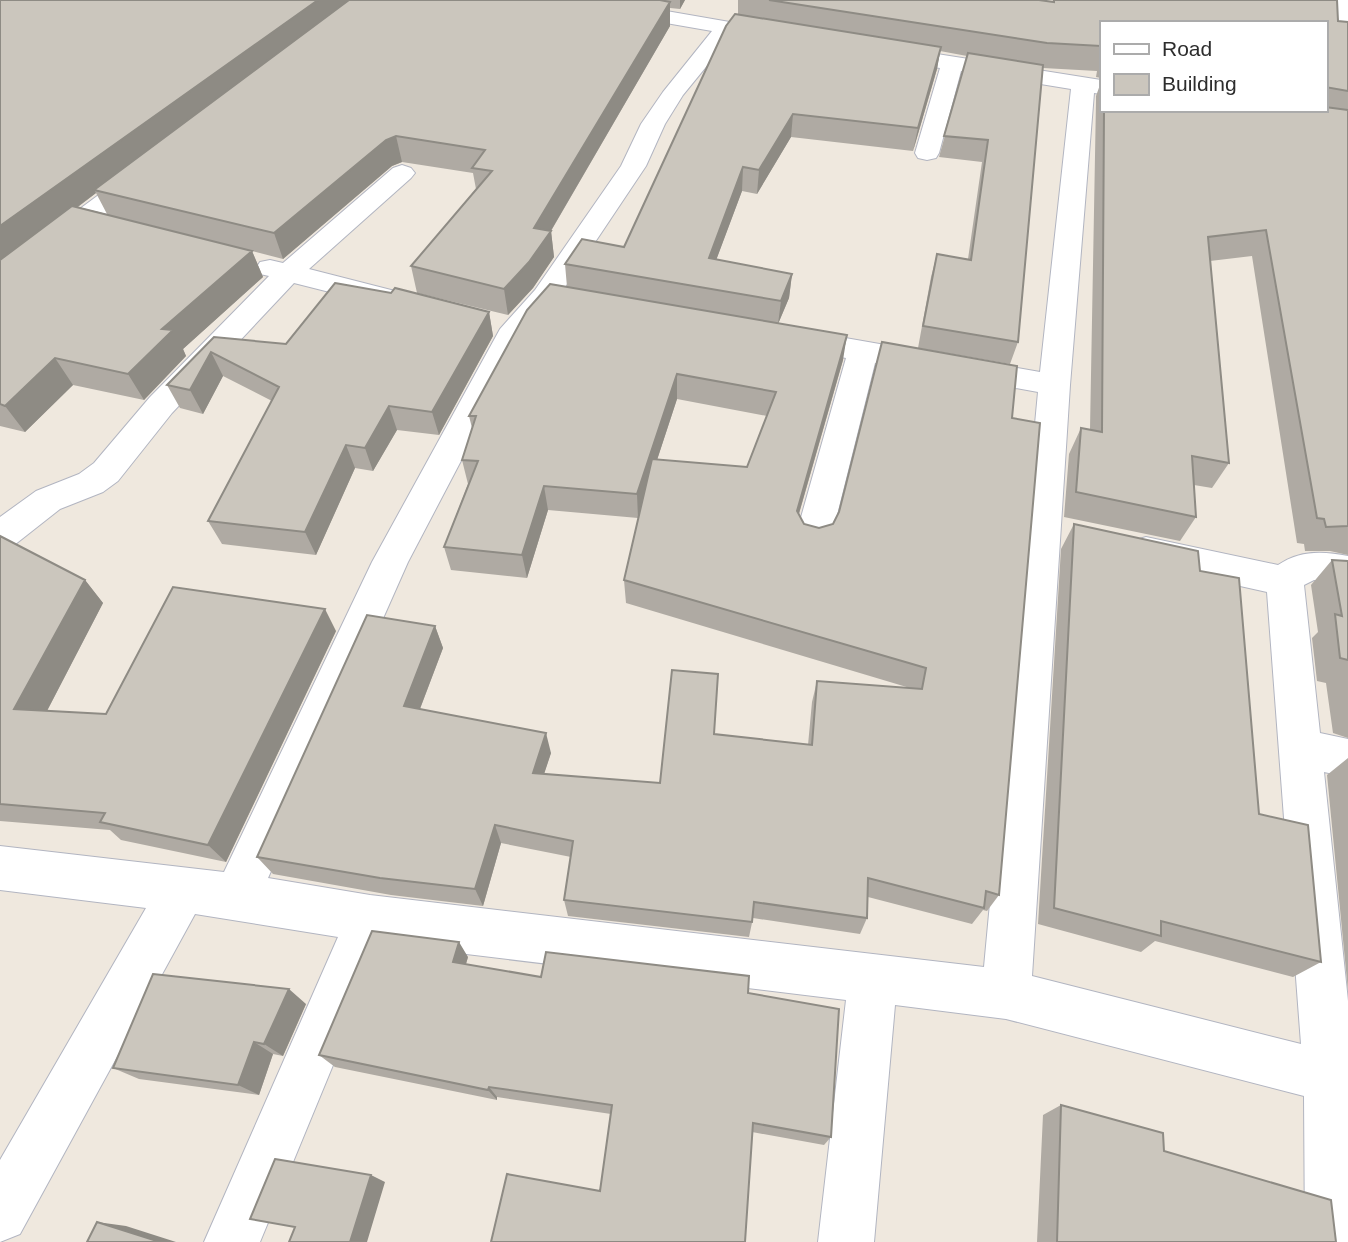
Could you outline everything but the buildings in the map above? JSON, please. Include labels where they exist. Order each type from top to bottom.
[{"type":"street","points":[[568,0],[665,8],[727,27],[765,34]]},
{"type":"street","points":[[1344,0],[1348,27]]},
{"type":"street","points":[[237,895],[502,326],[559,298],[633,166],[653,124],[674,92],[727,27]]},
{"type":"street","points":[[872,51],[1092,86],[1054,385],[1056,532],[1006,994]]},
{"type":"street","points":[[927,153],[952,64]]},
{"type":"street","points":[[0,282],[168,155]]},
{"type":"street","points":[[0,536],[48,500],[91,482],[106,472],[161,405],[288,273],[402,173]]},
{"type":"street","points":[[81,220],[120,230]]},
{"type":"street","points":[[249,263],[408,303]]},
{"type":"street","points":[[770,335],[1054,385]]},
{"type":"street","points":[[814,535],[863,351]]},
{"type":"street","points":[[1110,543],[1285,581]]},
{"type":"street","points":[[1333,1242],[1330,1077],[1285,581],[1291,573],[1310,565],[1348,570]]},
{"type":"street","points":[[1300,748],[1348,758]]},
{"type":"street","points":[[0,868],[182,891],[237,895],[370,919],[1006,994],[1330,1077]]},
{"type":"street","points":[[0,1214],[182,891]]},
{"type":"street","points":[[232,1242],[370,919]]},
{"type":"street","points":[[846,1242],[873,977]]}]
